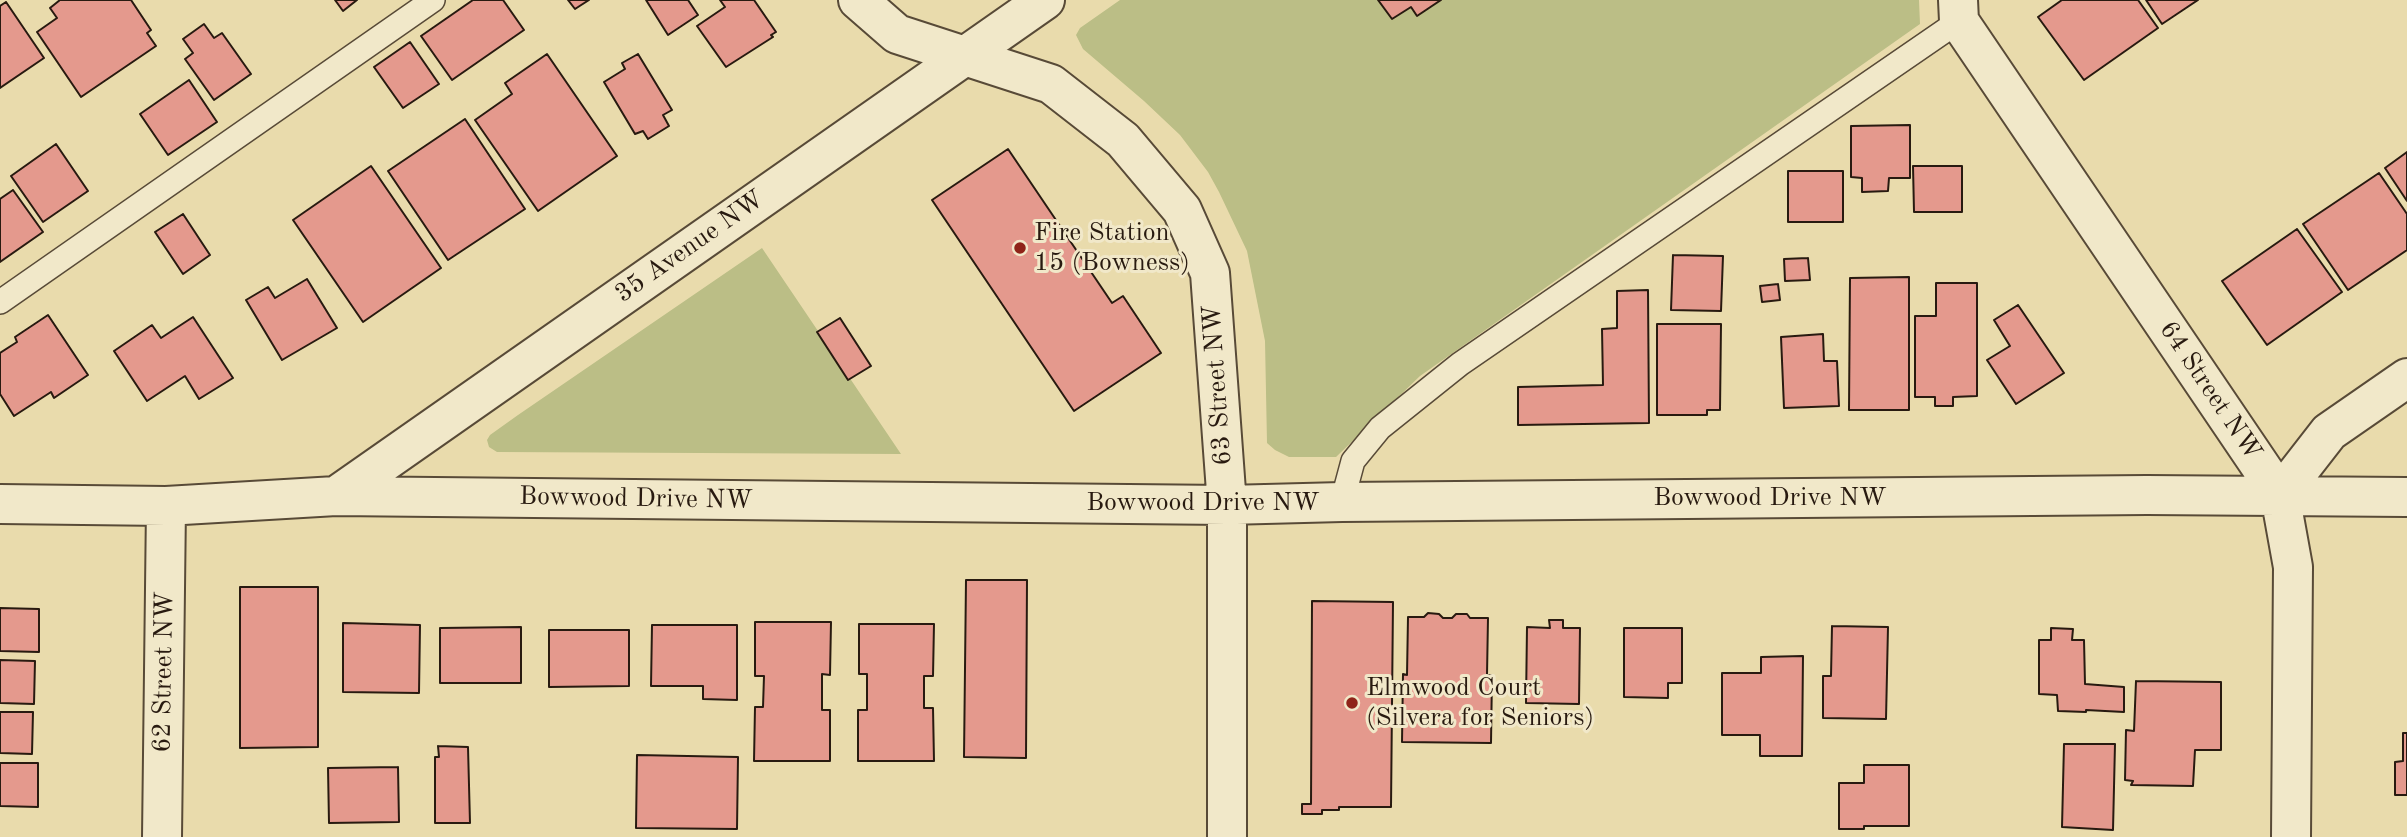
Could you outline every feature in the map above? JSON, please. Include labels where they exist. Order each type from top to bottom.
[{"type":"street","name":"63 Street NW","points":[[858,0],[897,34],[1051,84],[1123,140],[1181,210],[1210,273],[1227,505],[1227,837]]},
{"type":"street","name":"35 Avenue NW","points":[[337,496],[1045,0]]},
{"type":"street","name":"64 Street NW","points":[[1958,10],[2280,495],[2293,567],[2291,837]]},
{"type":"street","points":[[2280,495],[2329,432],[2407,378]]},
{"type":"street","name":"Bowwood Drive NW","points":[[0,504],[166,506],[337,496],[1227,505],[2280,495],[2407,497]]},
{"type":"street","name":"62 Street NW","points":[[162,837],[166,506]]},
{"type":"lane","points":[[0,302],[433,0]]},
{"type":"lane","points":[[1342,502],[1353,461],[1380,428],[1460,364],[1958,10]]},
{"type":"green space","points":[[1120,0],[1919,0],[1920,24],[1420,376],[1336,457],[1289,457],[1267,443],[1265,341],[1247,251],[1219,192],[1208,172],[1180,135],[1083,49],[1076,35],[1080,28]]},
{"type":"green space","points":[[762,248],[901,454],[497,452],[489,447],[487,440],[490,435]]},
{"type":"building","points":[[60,0],[131,0],[151,30],[147,33],[156,46],[81,97],[37,32],[57,18],[50,8]]},
{"type":"building","points":[[335,0],[357,0],[343,11]]},
{"type":"building","points":[[473,0],[503,0],[524,30],[452,80],[421,36]]},
{"type":"building","points":[[568,0],[589,0],[575,9]]},
{"type":"building","points":[[646,0],[688,0],[698,15],[668,35]]},
{"type":"building","points":[[720,0],[754,0],[776,32],[771,35],[773,37],[726,67],[697,26],[725,7]]},
{"type":"building","points":[[1378,0],[1441,0],[1417,16],[1411,7],[1392,19]]},
{"type":"building","points":[[2062,0],[2138,0],[2158,28],[2084,80],[2038,17]]},
{"type":"building","points":[[2146,0],[2198,0],[2162,24]]},
{"type":"building","points":[[6,2],[44,58],[0,88],[0,6]]},
{"type":"building","points":[[204,24],[214,38],[222,33],[251,74],[214,100],[185,59],[193,53],[183,39]]},
{"type":"building","points":[[410,42],[439,84],[403,108],[374,67]]},
{"type":"building","points":[[547,54],[617,156],[538,211],[475,120],[512,94],[505,83]]},
{"type":"building","points":[[638,54],[672,110],[663,115],[669,126],[648,139],[643,131],[635,134],[604,82],[625,69],[622,63]]},
{"type":"building","points":[[189,80],[217,122],[168,155],[140,114]]},
{"type":"building","points":[[465,119],[525,209],[448,260],[388,171]]},
{"type":"building","points":[[1910,125],[1910,178],[1889,178],[1888,191],[1862,192],[1862,178],[1851,177],[1851,126]]},
{"type":"building","points":[[56,144],[88,191],[43,222],[11,176]]},
{"type":"building","name":"Fire Station 15 (Bowness)","points":[[1008,149],[1112,303],[1123,296],[1161,353],[1074,411],[932,200]]},
{"type":"building","points":[[2407,152],[2407,201],[2385,168]]},
{"type":"building","points":[[371,166],[441,268],[363,322],[293,220]]},
{"type":"building","points":[[1913,166],[1962,166],[1962,212],[1914,212]]},
{"type":"building","points":[[1788,171],[1843,171],[1843,222],[1788,222]]},
{"type":"building","points":[[2379,173],[2407,214],[2407,250],[2348,290],[2303,224]]},
{"type":"building","points":[[13,190],[43,232],[0,262],[0,199]]},
{"type":"building","points":[[183,214],[210,255],[183,274],[155,232]]},
{"type":"building","points":[[2297,229],[2342,292],[2267,345],[2222,281]]},
{"type":"building","points":[[1673,255],[1723,256],[1721,311],[1671,310]]},
{"type":"building","points":[[1808,258],[1810,280],[1785,281],[1784,259]]},
{"type":"building","points":[[1909,277],[1909,410],[1849,410],[1850,278]]},
{"type":"building","points":[[307,279],[337,328],[282,360],[246,300],[268,287],[275,298]]},
{"type":"building","points":[[1936,283],[1977,283],[1977,396],[1953,397],[1953,406],[1935,406],[1935,397],[1915,397],[1915,316],[1936,316]]},
{"type":"building","points":[[1778,284],[1780,300],[1762,302],[1760,286]]},
{"type":"building","points":[[1648,290],[1649,423],[1518,425],[1518,387],[1603,385],[1602,329],[1617,328],[1617,291]]},
{"type":"building","points":[[2018,305],[2064,373],[2016,404],[1987,360],[2010,346],[1994,320]]},
{"type":"building","points":[[48,315],[88,375],[54,398],[51,392],[14,416],[0,394],[0,353],[17,342],[15,337]]},
{"type":"building","points":[[193,317],[233,378],[199,399],[185,376],[147,401],[114,351],[152,325],[161,338]]},
{"type":"building","points":[[840,318],[871,366],[848,380],[817,332]]},
{"type":"building","points":[[1657,324],[1721,324],[1720,410],[1707,410],[1707,415],[1657,415]]},
{"type":"building","points":[[1823,334],[1824,361],[1837,361],[1839,406],[1784,408],[1781,337]]},
{"type":"building","points":[[966,580],[1027,580],[1026,758],[964,757]]},
{"type":"building","points":[[240,587],[318,587],[318,747],[240,748]]},
{"type":"building","name":"Elmwood Court (Silvera for Seniors)","points":[[1312,601],[1393,602],[1391,807],[1339,807],[1339,810],[1322,810],[1322,814],[1302,814],[1302,804],[1311,804]]},
{"type":"building","points":[[0,608],[39,609],[39,652],[0,651]]},
{"type":"building","points":[[1428,613],[1439,614],[1443,618],[1467,614],[1470,618],[1488,618],[1487,675],[1492,675],[1491,743],[1402,742],[1403,674],[1407,675],[1408,617],[1424,617]]},
{"type":"building","points":[[1549,620],[1563,620],[1563,628],[1580,628],[1579,704],[1526,703],[1527,627],[1550,628]]},
{"type":"building","points":[[755,622],[831,622],[830,675],[822,674],[822,710],[830,710],[830,761],[754,761],[755,707],[763,707],[764,676],[755,676]]},
{"type":"building","points":[[343,623],[420,625],[419,693],[343,692]]},
{"type":"building","points":[[859,624],[934,624],[933,676],[924,676],[924,708],[933,708],[934,761],[858,761],[858,710],[867,710],[867,674],[859,674]]},
{"type":"building","points":[[652,625],[737,625],[737,700],[703,699],[703,686],[651,686]]},
{"type":"building","points":[[1832,626],[1888,627],[1886,719],[1823,718],[1823,676],[1831,676]]},
{"type":"building","points":[[521,627],[521,683],[440,683],[440,628]]},
{"type":"building","points":[[1624,628],[1682,628],[1682,683],[1668,683],[1668,698],[1624,697]]},
{"type":"building","points":[[2051,628],[2073,629],[2072,640],[2084,640],[2085,684],[2124,687],[2124,712],[2058,711],[2057,695],[2039,694],[2039,640],[2051,640]]},
{"type":"building","points":[[549,630],[629,630],[629,686],[549,687]]},
{"type":"building","points":[[1803,656],[1802,756],[1760,756],[1760,735],[1722,735],[1722,673],[1761,673],[1761,657]]},
{"type":"building","points":[[0,660],[35,661],[34,704],[0,703]]},
{"type":"building","points":[[2136,681],[2221,682],[2221,750],[2195,750],[2193,786],[2131,785],[2133,781],[2125,780],[2126,730],[2134,731]]},
{"type":"building","points":[[0,712],[33,712],[32,754],[0,753]]},
{"type":"building","points":[[2403,733],[2407,733],[2407,795],[2395,795],[2395,762],[2403,761]]},
{"type":"building","points":[[2064,744],[2115,744],[2113,830],[2062,827]]},
{"type":"building","points":[[438,746],[468,747],[470,823],[435,823],[435,757],[439,757]]},
{"type":"building","points":[[637,755],[738,757],[737,829],[636,828]]},
{"type":"building","points":[[0,763],[38,763],[38,807],[0,806]]},
{"type":"building","points":[[1864,765],[1909,765],[1909,826],[1839,829],[1839,783],[1864,783]]},
{"type":"building","points":[[398,767],[399,822],[329,823],[328,768]]},
{"type":"place","name":"Fire Station 15 (Bowness)","points":[[1020,248]]},
{"type":"place","name":"Elmwood Court (Silvera for Seniors)","points":[[1352,703]]}]
